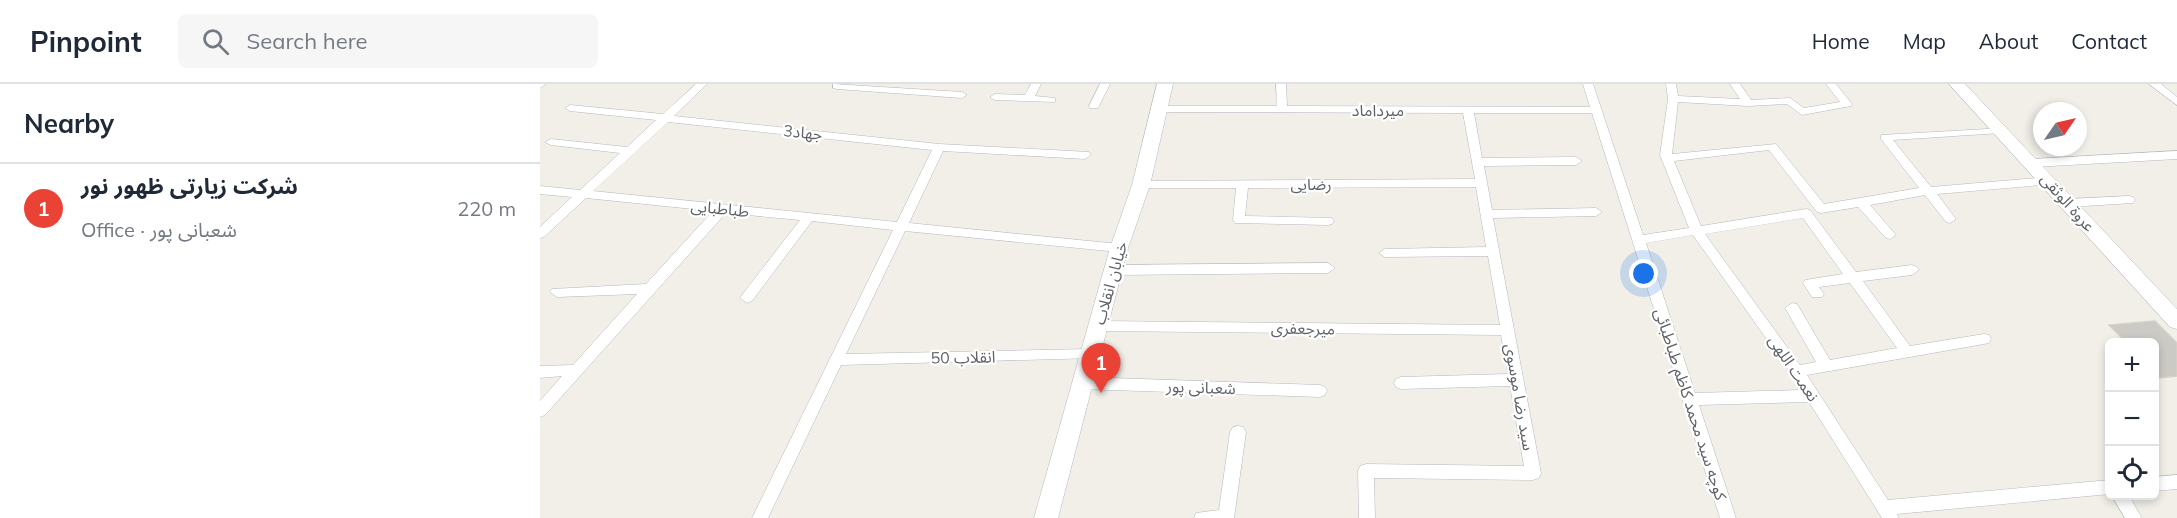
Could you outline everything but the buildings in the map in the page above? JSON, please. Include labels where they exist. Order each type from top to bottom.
[{"type":"main road","name":"خیابان انقلاب","points":[[1046,518],[1119,248],[1141,184],[1165,84]]},
{"type":"main road","name":"عروة الوثقی","points":[[1957,84],[2033,163],[2177,322]]},
{"type":"street","points":[[540,234],[702,84]]},
{"type":"street","points":[[1028,99],[1036,84]]},
{"type":"street","points":[[1094,106],[1105,84]]},
{"type":"street","points":[[1281,84],[1281,109]]},
{"type":"street","name":"کوچه سید محمد کاظم طباطبائی","points":[[1587,84],[1728,518]]},
{"type":"street","points":[[1671,84],[1673,99],[1666,155],[1668,158],[1772,146],[1821,209]]},
{"type":"street","points":[[1735,84],[1748,103]]},
{"type":"street","points":[[1673,99],[1748,103],[1790,101],[1802,112],[1847,104],[1832,84]]},
{"type":"street","points":[[2154,84],[2177,102]]},
{"type":"street","points":[[837,86],[888,87],[962,95]]},
{"type":"street","points":[[995,97],[1051,100]]},
{"type":"street","name":"جهاد3","points":[[570,108],[939,147],[1086,155]]},
{"type":"street","name":"میرداماد","points":[[1159,109],[1596,110]]},
{"type":"street","name":"سید رضا موسوی","points":[[1367,518],[1366,471],[1533,474],[1468,110]]},
{"type":"street","points":[[1950,219],[1885,137],[2001,130]]},
{"type":"street","points":[[551,142],[629,151]]},
{"type":"street","points":[[760,518],[939,147]]},
{"type":"street","points":[[2033,163],[2177,154]]},
{"type":"street","name":"نعمت اللهی","points":[[1668,158],[1697,232],[1797,371],[1888,513]]},
{"type":"street","points":[[1478,162],[1576,161]]},
{"type":"street","points":[[1638,240],[1697,232],[1927,191],[2049,181]]},
{"type":"street","name":"رضایی","points":[[1141,184],[1481,183]]},
{"type":"street","points":[[1242,184],[1239,220],[1328,221]]},
{"type":"street","name":"طباطبایی","points":[[540,190],[1119,248]]},
{"type":"street","points":[[2069,202],[2129,200]]},
{"type":"street","points":[[1862,202],[1890,236]]},
{"type":"street","points":[[540,411],[723,208]]},
{"type":"street","points":[[1487,214],[1596,212]]},
{"type":"street","points":[[1806,213],[1907,352]]},
{"type":"street","points":[[747,298],[810,216]]},
{"type":"street","points":[[1385,253],[1493,251]]},
{"type":"street","points":[[1113,270],[1328,268]]},
{"type":"street","points":[[1817,294],[1810,283],[1912,270]]},
{"type":"street","points":[[557,292],[650,289]]},
{"type":"street","points":[[1792,308],[1826,366]]},
{"type":"street","name":"میرجعفری","points":[[1098,326],[1508,330]]},
{"type":"street","points":[[1797,371],[1984,339]]},
{"type":"street","name":"انقلاب 50","points":[[836,360],[1090,354]]},
{"type":"street","points":[[540,372],[577,370]]},
{"type":"street","points":[[1401,383],[1516,380]]},
{"type":"street","name":"شعبانی پور","points":[[1082,383],[1320,391]]},
{"type":"street","points":[[1690,399],[1813,396]]},
{"type":"street","points":[[1202,518],[1226,517],[1238,432]]},
{"type":"street","points":[[2159,484],[2177,482]]},
{"type":"street","points":[[1888,513],[2105,487]]},
{"type":"street","points":[[2123,500],[2134,518]]},
{"type":"place","name":"شرکت زیارتی ظهور نور","points":[[1101,393]]}]
